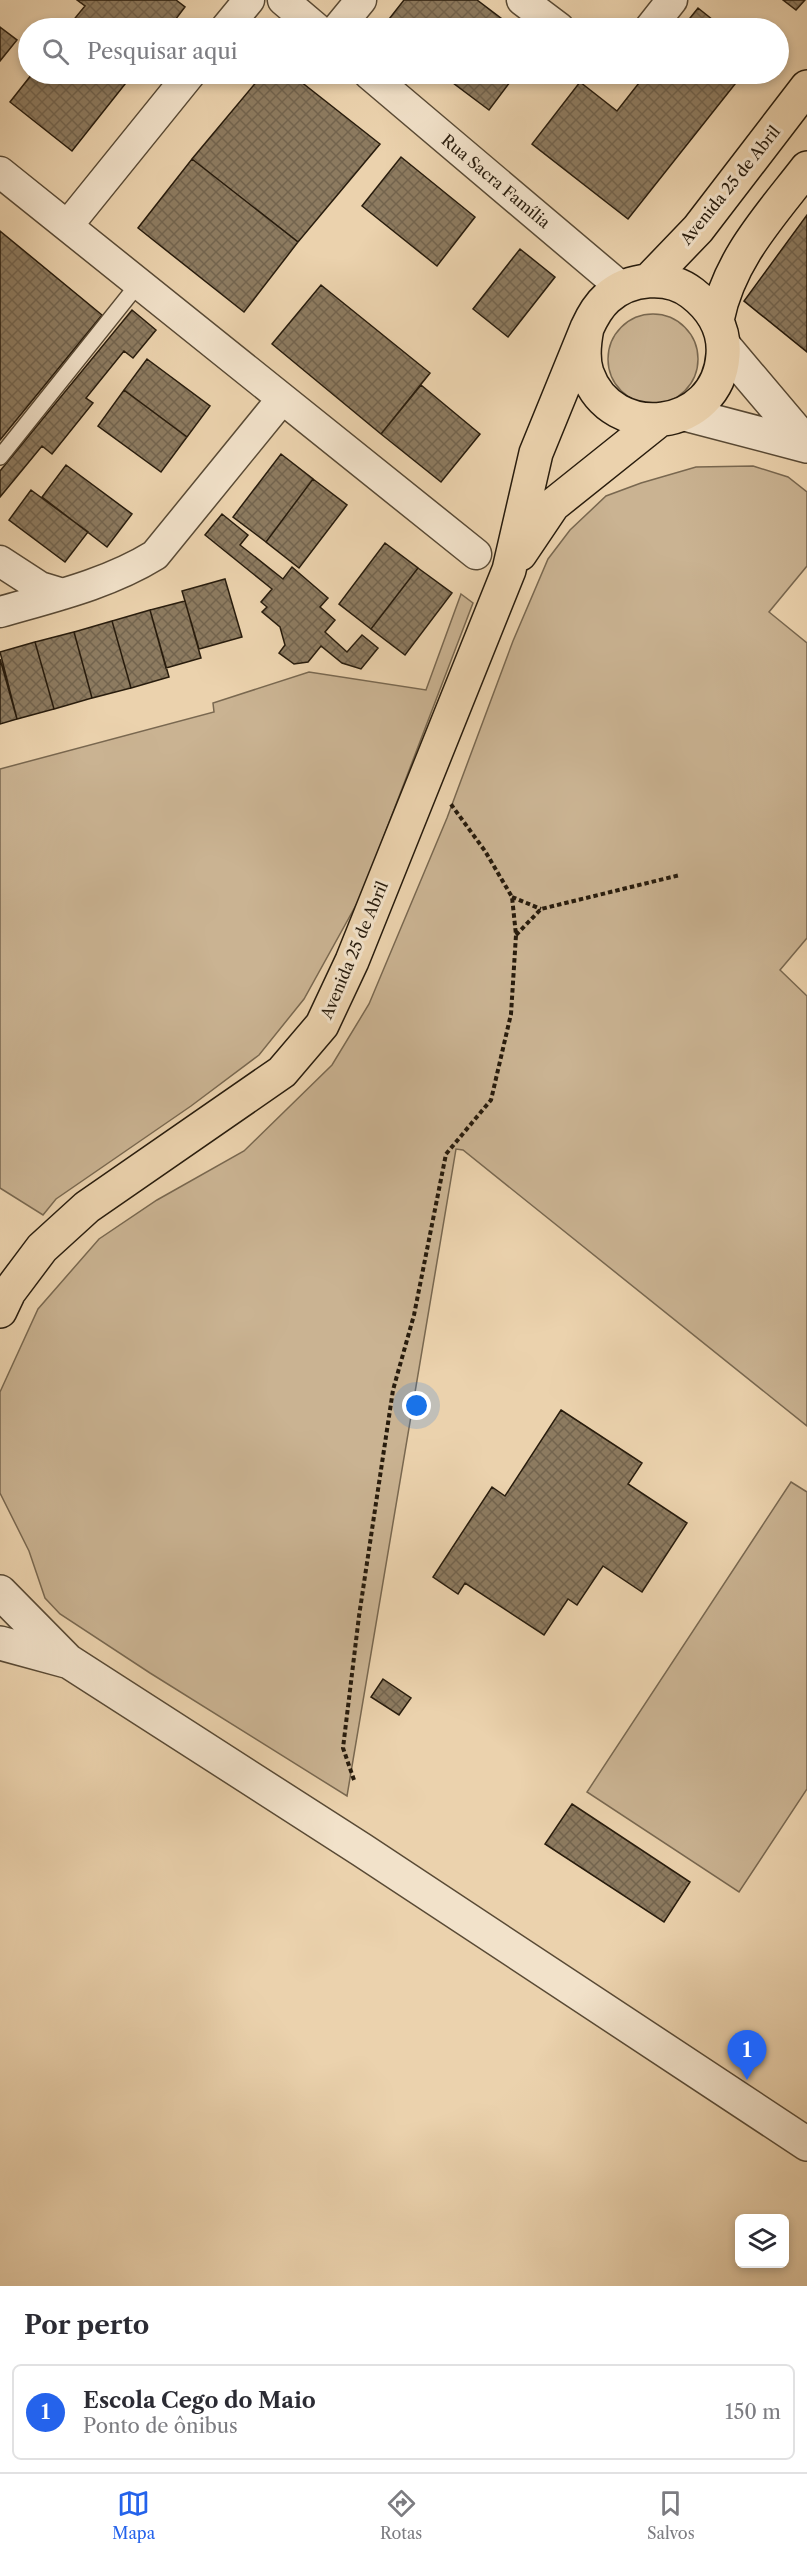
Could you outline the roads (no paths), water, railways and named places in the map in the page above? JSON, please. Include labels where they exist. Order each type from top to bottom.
[{"type":"main road","name":"Avenida 25 de Abril","points":[[0,1311],[9,1292],[42,1248],[87,1207],[282,1072],[322,1025],[352,961],[509,570],[536,453],[595,311],[607,297],[636,284],[699,229],[807,87]]},
{"type":"main road","name":"Avenida 25 de Abril","points":[[509,570],[553,505],[591,472],[671,417],[702,402],[714,386],[722,367],[720,333],[722,294],[741,255],[807,168]]},
{"type":"main road","points":[[636,284],[670,282],[689,290],[705,303],[720,333]]},
{"type":"main road","name":"Avenida 25 de Abril","points":[[587,328],[583,350],[586,373],[597,393],[614,409],[635,419],[671,417]]},
{"type":"street","points":[[234,18],[249,0]]},
{"type":"street","points":[[283,0],[304,18]]},
{"type":"street","points":[[346,18],[361,0]]},
{"type":"street","points":[[522,0],[546,18]]},
{"type":"street","points":[[658,18],[672,0]]},
{"type":"street","points":[[68,225],[182,84]]},
{"type":"street","name":"Rua Sacra Família","points":[[382,84],[636,284]]},
{"type":"street","points":[[0,172],[476,554]]},
{"type":"street","points":[[720,333],[807,445]]},
{"type":"street","points":[[0,612],[63,594],[131,570],[155,555],[282,399]]},
{"type":"street","points":[[671,417],[807,445]]},
{"type":"street","points":[[0,561],[15,573],[40,587],[63,594]]},
{"type":"street","points":[[0,1592],[68,1661],[362,1850],[807,2144]]},
{"type":"street","points":[[0,1643],[68,1661]]},
{"type":"lane","points":[[0,457],[139,283]]},
{"type":"place","name":"Escola Cego do Maio","points":[[747,2080]]}]
